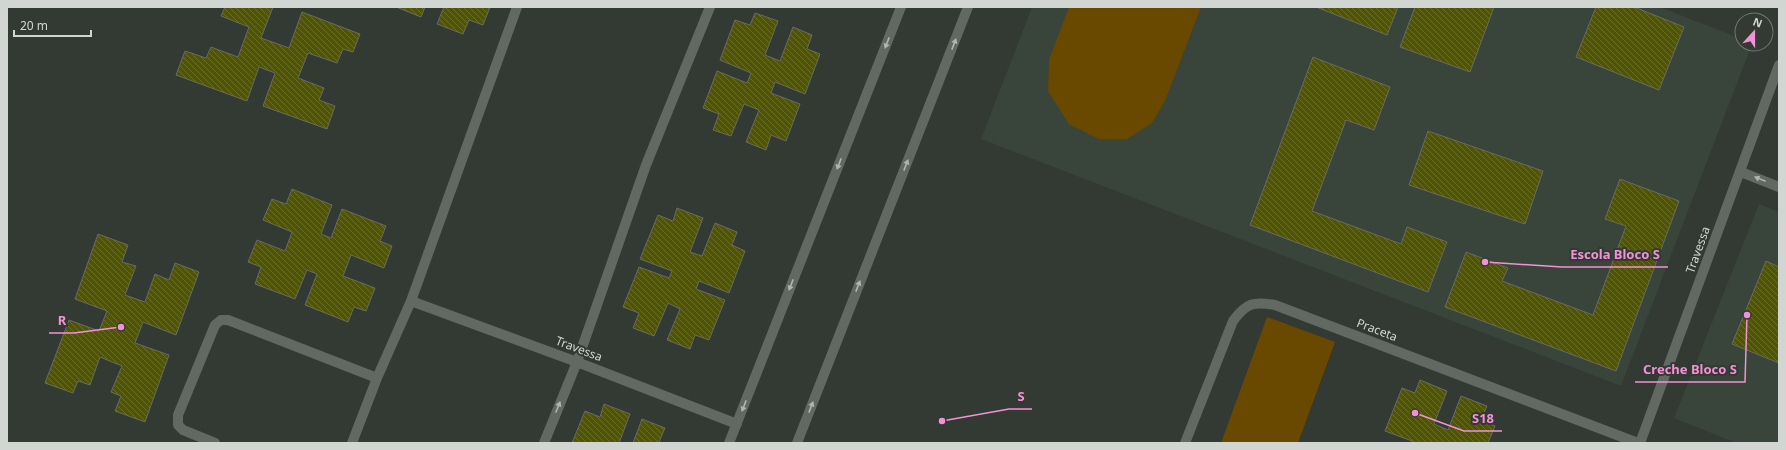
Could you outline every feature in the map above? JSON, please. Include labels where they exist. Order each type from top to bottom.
[{"type":"street","points":[[352,443],[377,378],[411,301],[517,7]]},
{"type":"street","points":[[544,443],[576,362],[646,165],[710,7]]},
{"type":"street","points":[[729,443],[901,7]]},
{"type":"street","points":[[797,443],[968,7]]},
{"type":"street","name":"Travessa","points":[[1639,443],[1741,172],[1779,65]]},
{"type":"street","points":[[1741,172],[1779,187]]},
{"type":"street","name":"Travessa","points":[[411,301],[737,424]]},
{"type":"street","name":"Praceta","points":[[1185,443],[1233,321],[1241,310],[1250,304],[1262,303],[1282,308],[1639,443]]},
{"type":"street","points":[[214,443],[183,430],[178,425],[178,414],[215,325],[221,320],[228,320],[377,378]]},
{"type":"shaded area","points":[[1032,7],[1660,7],[1734,36],[1734,52],[1749,52],[1621,386],[981,139]]},
{"type":"shaded area","points":[[1069,7],[1201,7],[1165,101],[1152,123],[1127,139],[1099,139],[1069,124],[1048,91],[1049,60]]},
{"type":"shaded area","points":[[1759,204],[1779,212],[1779,443],[1736,443],[1674,418]]},
{"type":"shaded area","points":[[1267,317],[1335,342],[1298,443],[1221,443]]},
{"type":"building","points":[[225,7],[273,7],[261,38],[289,48],[302,12],[360,34],[353,52],[343,49],[337,63],[308,53],[298,78],[324,88],[319,100],[335,106],[327,129],[263,106],[275,73],[259,67],[247,101],[176,75],[185,51],[206,58],[211,47],[238,57],[249,27],[221,16]]},
{"type":"building","points":[[396,7],[425,7],[421,17]]},
{"type":"building","points":[[444,7],[490,7],[483,25],[469,20],[463,34],[437,24]]},
{"type":"building","points":[[1316,7],[1398,7],[1387,35]]},
{"type":"building","points":[[1415,7],[1494,7],[1470,72],[1400,47]]},
{"type":"building","points":[[1596,7],[1634,7],[1684,27],[1659,90],[1576,57]]},
{"type":"building","points":[[755,13],[778,21],[765,55],[780,61],[793,27],[812,35],[807,49],[820,54],[805,94],[775,82],[771,93],[800,104],[786,141],[771,135],[766,150],[746,142],[759,110],[744,104],[731,136],[713,130],[719,114],[703,108],[717,71],[747,83],[751,73],[720,60],[735,20],[750,25]]},
{"type":"building","points":[[1313,57],[1390,87],[1374,130],[1346,120],[1312,211],[1401,244],[1407,227],[1447,242],[1428,292],[1250,225]]},
{"type":"building","points":[[1428,131],[1543,171],[1525,224],[1409,185]]},
{"type":"building","points":[[1620,179],[1679,201],[1616,371],[1445,307],[1466,252],[1508,268],[1502,281],[1593,315],[1626,226],[1605,219]]},
{"type":"building","points":[[292,189],[332,205],[321,234],[331,238],[342,209],[386,226],[380,241],[392,246],[384,268],[351,255],[343,276],[375,288],[366,311],[354,307],[348,322],[305,305],[317,274],[307,270],[295,299],[255,284],[261,267],[248,262],[257,240],[285,251],[292,232],[263,220],[272,199],[286,204]]},
{"type":"building","points":[[677,208],[703,218],[690,252],[702,256],[715,223],[737,232],[732,245],[745,251],[729,293],[699,281],[696,289],[725,300],[709,340],[695,335],[690,349],[667,340],[680,309],[668,303],[654,336],[633,328],[639,313],[623,307],[639,267],[669,278],[672,271],[640,259],[658,215],[673,221]]},
{"type":"building","points":[[98,234],[128,245],[122,262],[136,266],[125,295],[145,302],[155,274],[169,280],[175,263],[199,272],[176,335],[143,322],[135,343],[169,355],[145,422],[115,411],[121,396],[111,392],[122,366],[100,357],[90,385],[78,381],[73,393],[45,383],[69,320],[99,331],[107,311],[75,299]]},
{"type":"building","points":[[1766,261],[1779,267],[1779,363],[1732,344]]},
{"type":"building","points":[[1420,380],[1447,391],[1434,424],[1448,430],[1461,396],[1487,406],[1481,420],[1495,426],[1488,443],[1411,443],[1412,441],[1385,431],[1402,388],[1415,393]]},
{"type":"building","points":[[604,404],[630,414],[619,443],[572,443],[585,411],[600,417]]},
{"type":"building","points":[[642,419],[665,428],[659,442],[663,443],[633,443]]},
{"type":"place","name":"Escola Bloco S","points":[[1485,262]]},
{"type":"place","name":"Creche Bloco S","points":[[1747,315]]},
{"type":"place","name":"R","points":[[121,327]]},
{"type":"place","name":"S18","points":[[1415,413]]},
{"type":"place","name":"S","points":[[942,421]]}]
